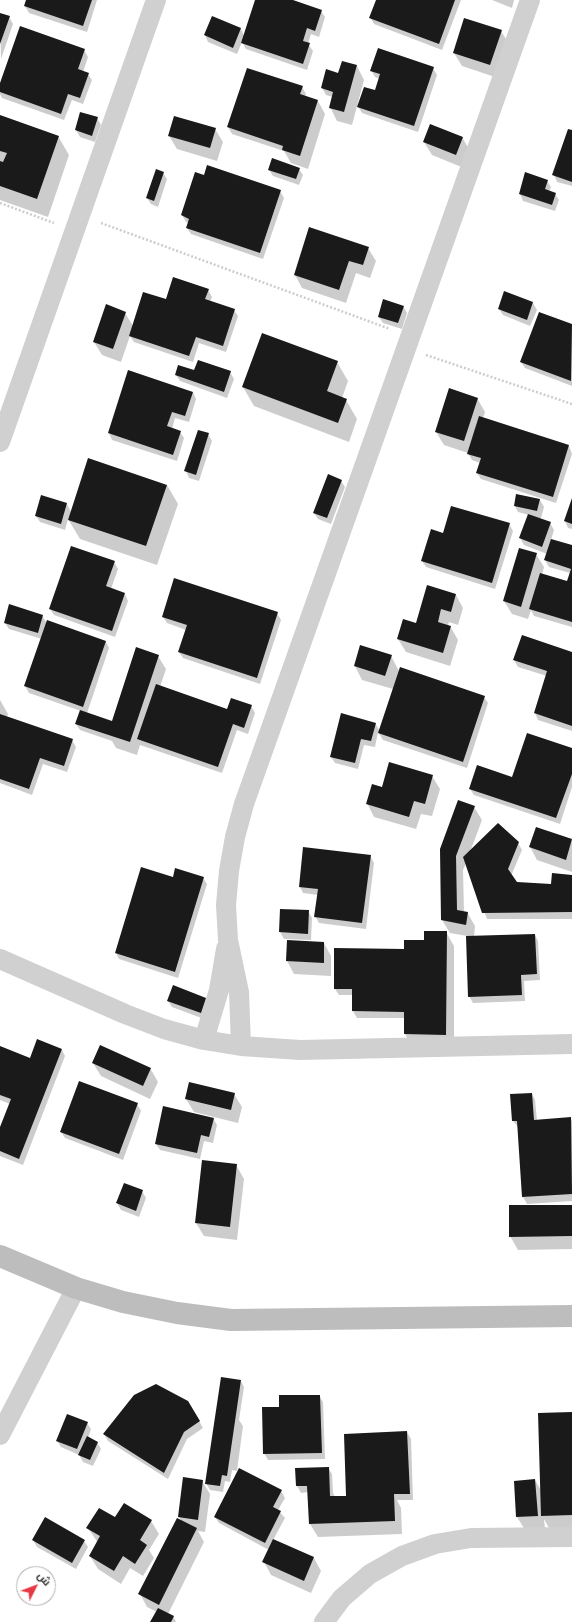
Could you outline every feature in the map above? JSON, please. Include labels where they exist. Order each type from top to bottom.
[{"type":"street","points":[[0,442],[156,0]]},
{"type":"street","points":[[241,1046],[239,992],[228,940],[226,905],[229,871],[235,837],[244,804],[530,0]]},
{"type":"street","points":[[204,1040],[219,990],[228,940]]},
{"type":"street","points":[[0,959],[125,1014],[164,1029],[204,1040],[241,1046],[300,1050],[572,1044]]},
{"type":"street","points":[[0,1256],[76,1288],[123,1302],[177,1313],[231,1320],[572,1316]]},
{"type":"street","points":[[0,1434],[76,1288]]},
{"type":"street","points":[[324,1622],[342,1598],[370,1574],[402,1556],[436,1544],[472,1538],[572,1537]]},
{"type":"path","points":[[0,204],[78,223],[408,342],[572,404]]},
{"type":"building","points":[[26,0],[92,0],[83,26],[24,6]]},
{"type":"building","points":[[255,0],[293,0],[322,10],[315,31],[307,28],[303,41],[310,43],[303,64],[241,43]]},
{"type":"building","points":[[376,0],[455,0],[439,44],[369,18]]},
{"type":"building","points":[[0,13],[10,16],[0,44]]},
{"type":"building","points":[[212,16],[241,28],[233,48],[204,35]]},
{"type":"building","points":[[464,18],[502,30],[490,65],[453,53]]},
{"type":"building","points":[[20,26],[85,49],[78,69],[89,73],[80,98],[68,94],[61,114],[0,92],[0,83]]},
{"type":"building","points":[[378,48],[434,67],[414,126],[357,107],[364,87],[375,90],[380,74],[370,71]]},
{"type":"building","points":[[342,61],[357,65],[344,112],[329,108],[333,92],[321,88],[326,69],[338,73]]},
{"type":"building","points":[[247,68],[303,86],[300,94],[318,100],[300,156],[282,150],[283,146],[227,127]]},
{"type":"building","points":[[80,112],[98,117],[92,136],[75,130]]},
{"type":"building","points":[[0,115],[59,136],[37,199],[0,186],[0,161],[3,162],[7,153],[0,151]]},
{"type":"building","points":[[174,116],[216,128],[210,148],[168,136]]},
{"type":"building","points":[[430,124],[463,137],[456,155],[423,142]]},
{"type":"building","points":[[568,129],[572,130],[572,182],[552,175]]},
{"type":"building","points":[[272,158],[300,168],[296,179],[268,170]]},
{"type":"building","points":[[207,165],[281,190],[260,253],[186,228],[189,219],[181,215],[195,172],[204,175]]},
{"type":"building","points":[[156,169],[164,172],[154,201],[146,198]]},
{"type":"building","points":[[525,172],[548,180],[545,189],[556,193],[552,205],[519,194]]},
{"type":"building","points":[[309,227],[369,247],[363,265],[349,261],[339,290],[294,275]]},
{"type":"building","points":[[173,277],[209,289],[205,299],[235,309],[223,346],[196,337],[189,356],[129,336],[143,292],[166,299]]},
{"type":"building","points":[[504,291],[533,302],[527,320],[498,309]]},
{"type":"building","points":[[383,299],[404,306],[398,323],[378,317]]},
{"type":"building","points":[[106,304],[126,312],[113,349],[93,342]]},
{"type":"building","points":[[539,312],[572,324],[571,381],[520,362]]},
{"type":"building","points":[[262,333],[338,361],[327,391],[347,399],[338,423],[242,387]]},
{"type":"building","points":[[198,360],[231,371],[224,392],[175,375],[178,365],[194,370]]},
{"type":"building","points":[[128,370],[193,392],[185,416],[172,412],[167,426],[181,431],[173,455],[108,433]]},
{"type":"building","points":[[449,388],[478,398],[464,441],[435,432]]},
{"type":"building","points":[[479,416],[569,445],[553,497],[476,473],[481,458],[467,454]]},
{"type":"building","points":[[198,430],[209,433],[196,475],[184,471]]},
{"type":"building","points":[[88,458],[167,485],[146,546],[68,520]]},
{"type":"building","points":[[328,474],[342,480],[327,518],[313,513]]},
{"type":"building","points":[[516,494],[540,499],[537,511],[514,506]]},
{"type":"building","points":[[41,495],[67,503],[61,524],[35,516]]},
{"type":"building","points":[[572,498],[572,524],[564,521]]},
{"type":"building","points":[[451,506],[510,523],[492,583],[421,561],[431,529],[443,533]]},
{"type":"building","points":[[528,514],[551,522],[542,547],[519,538]]},
{"type":"building","points":[[551,539],[572,545],[572,622],[529,609],[540,573],[567,581],[571,569],[544,560]]},
{"type":"building","points":[[71,546],[115,561],[106,586],[125,593],[112,631],[49,609]]},
{"type":"building","points":[[519,548],[537,553],[521,607],[503,601]]},
{"type":"building","points":[[174,578],[278,612],[257,678],[178,652],[187,625],[162,617]]},
{"type":"building","points":[[427,585],[456,594],[451,612],[441,609],[438,622],[451,626],[443,653],[397,639],[403,619],[416,623]]},
{"type":"building","points":[[9,604],[43,615],[38,633],[4,623]]},
{"type":"building","points":[[47,620],[106,641],[83,707],[24,686]]},
{"type":"building","points":[[522,635],[572,652],[572,726],[534,713],[547,671],[513,660]]},
{"type":"building","points":[[360,645],[392,655],[385,676],[354,666]]},
{"type":"building","points":[[136,647],[159,655],[130,742],[75,724],[80,710],[112,721]]},
{"type":"building","points":[[400,667],[485,696],[463,762],[378,733]]},
{"type":"building","points":[[156,684],[227,709],[231,698],[252,705],[244,728],[233,724],[218,767],[137,739]]},
{"type":"building","points":[[341,713],[376,723],[371,741],[361,739],[355,763],[330,757]]},
{"type":"building","points":[[0,714],[73,739],[64,766],[40,758],[29,789],[0,779]]},
{"type":"building","points":[[527,733],[572,748],[572,774],[556,818],[469,789],[477,765],[512,777]]},
{"type":"building","points":[[389,762],[433,775],[425,804],[414,801],[409,817],[366,804],[372,784],[382,787]]},
{"type":"building","points":[[458,800],[475,806],[456,856],[457,910],[468,912],[466,925],[441,920],[440,849]]},
{"type":"building","points":[[498,823],[519,842],[508,869],[517,882],[551,884],[552,873],[572,875],[572,912],[482,913],[463,857]]},
{"type":"building","points":[[536,827],[572,839],[566,860],[529,847]]},
{"type":"building","points":[[303,847],[371,855],[362,923],[314,917],[318,889],[299,887]]},
{"type":"building","points":[[141,867],[173,877],[175,868],[204,877],[175,972],[115,953]]},
{"type":"building","points":[[280,909],[309,910],[308,934],[279,932]]},
{"type":"building","points":[[424,931],[447,931],[446,1035],[404,1034],[404,1012],[352,1011],[352,989],[334,989],[334,948],[404,949],[404,940],[424,940]]},
{"type":"building","points":[[535,934],[537,974],[521,975],[522,995],[468,997],[466,936]]},
{"type":"building","points":[[287,940],[324,942],[324,963],[286,961]]},
{"type":"building","points":[[173,985],[206,998],[201,1013],[167,1001]]},
{"type":"building","points":[[37,1039],[62,1049],[19,1159],[0,1151],[0,1127],[11,1099],[0,1095],[0,1046],[30,1058]]},
{"type":"building","points":[[100,1045],[151,1068],[143,1086],[92,1063]]},
{"type":"building","points":[[79,1081],[138,1103],[119,1154],[60,1132]]},
{"type":"building","points":[[189,1082],[235,1093],[231,1110],[185,1099]]},
{"type":"building","points":[[532,1093],[534,1120],[571,1117],[572,1194],[522,1197],[517,1121],[512,1121],[510,1094]]},
{"type":"building","points":[[163,1106],[214,1118],[209,1137],[201,1135],[197,1153],[155,1144]]},
{"type":"building","points":[[202,1160],[237,1164],[230,1227],[195,1223]]},
{"type":"building","points":[[124,1183],[143,1190],[136,1211],[116,1203]]},
{"type":"building","points":[[509,1205],[572,1205],[572,1236],[509,1237]]},
{"type":"building","points":[[221,1377],[241,1380],[227,1476],[222,1475],[220,1486],[205,1484]]},
{"type":"building","points":[[156,1384],[188,1401],[200,1421],[184,1432],[164,1473],[103,1434],[134,1395]]},
{"type":"building","points":[[279,1395],[320,1395],[322,1453],[263,1454],[262,1407],[279,1407]]},
{"type":"building","points":[[572,1412],[572,1515],[541,1516],[538,1413]]},
{"type":"building","points":[[67,1414],[88,1422],[77,1449],[56,1441]]},
{"type":"building","points":[[407,1431],[410,1494],[394,1494],[395,1521],[309,1524],[307,1486],[296,1486],[295,1468],[329,1467],[330,1496],[346,1496],[344,1434]]},
{"type":"building","points":[[87,1436],[98,1442],[90,1460],[78,1455]]},
{"type":"building","points":[[239,1468],[282,1490],[273,1507],[281,1511],[265,1543],[214,1517]]},
{"type":"building","points":[[183,1477],[203,1480],[198,1520],[178,1517]]},
{"type":"building","points":[[535,1479],[538,1516],[516,1517],[514,1481]]},
{"type":"building","points":[[124,1503],[152,1520],[140,1540],[147,1545],[135,1564],[123,1556],[114,1571],[89,1556],[100,1536],[86,1528],[99,1508],[115,1517]]},
{"type":"building","points":[[45,1517],[85,1540],[72,1563],[32,1540]]},
{"type":"building","points":[[177,1518],[197,1528],[159,1605],[138,1594]]},
{"type":"building","points":[[273,1539],[314,1557],[304,1581],[262,1562]]},
{"type":"building","points":[[158,1608],[174,1616],[171,1622],[150,1622]]}]
